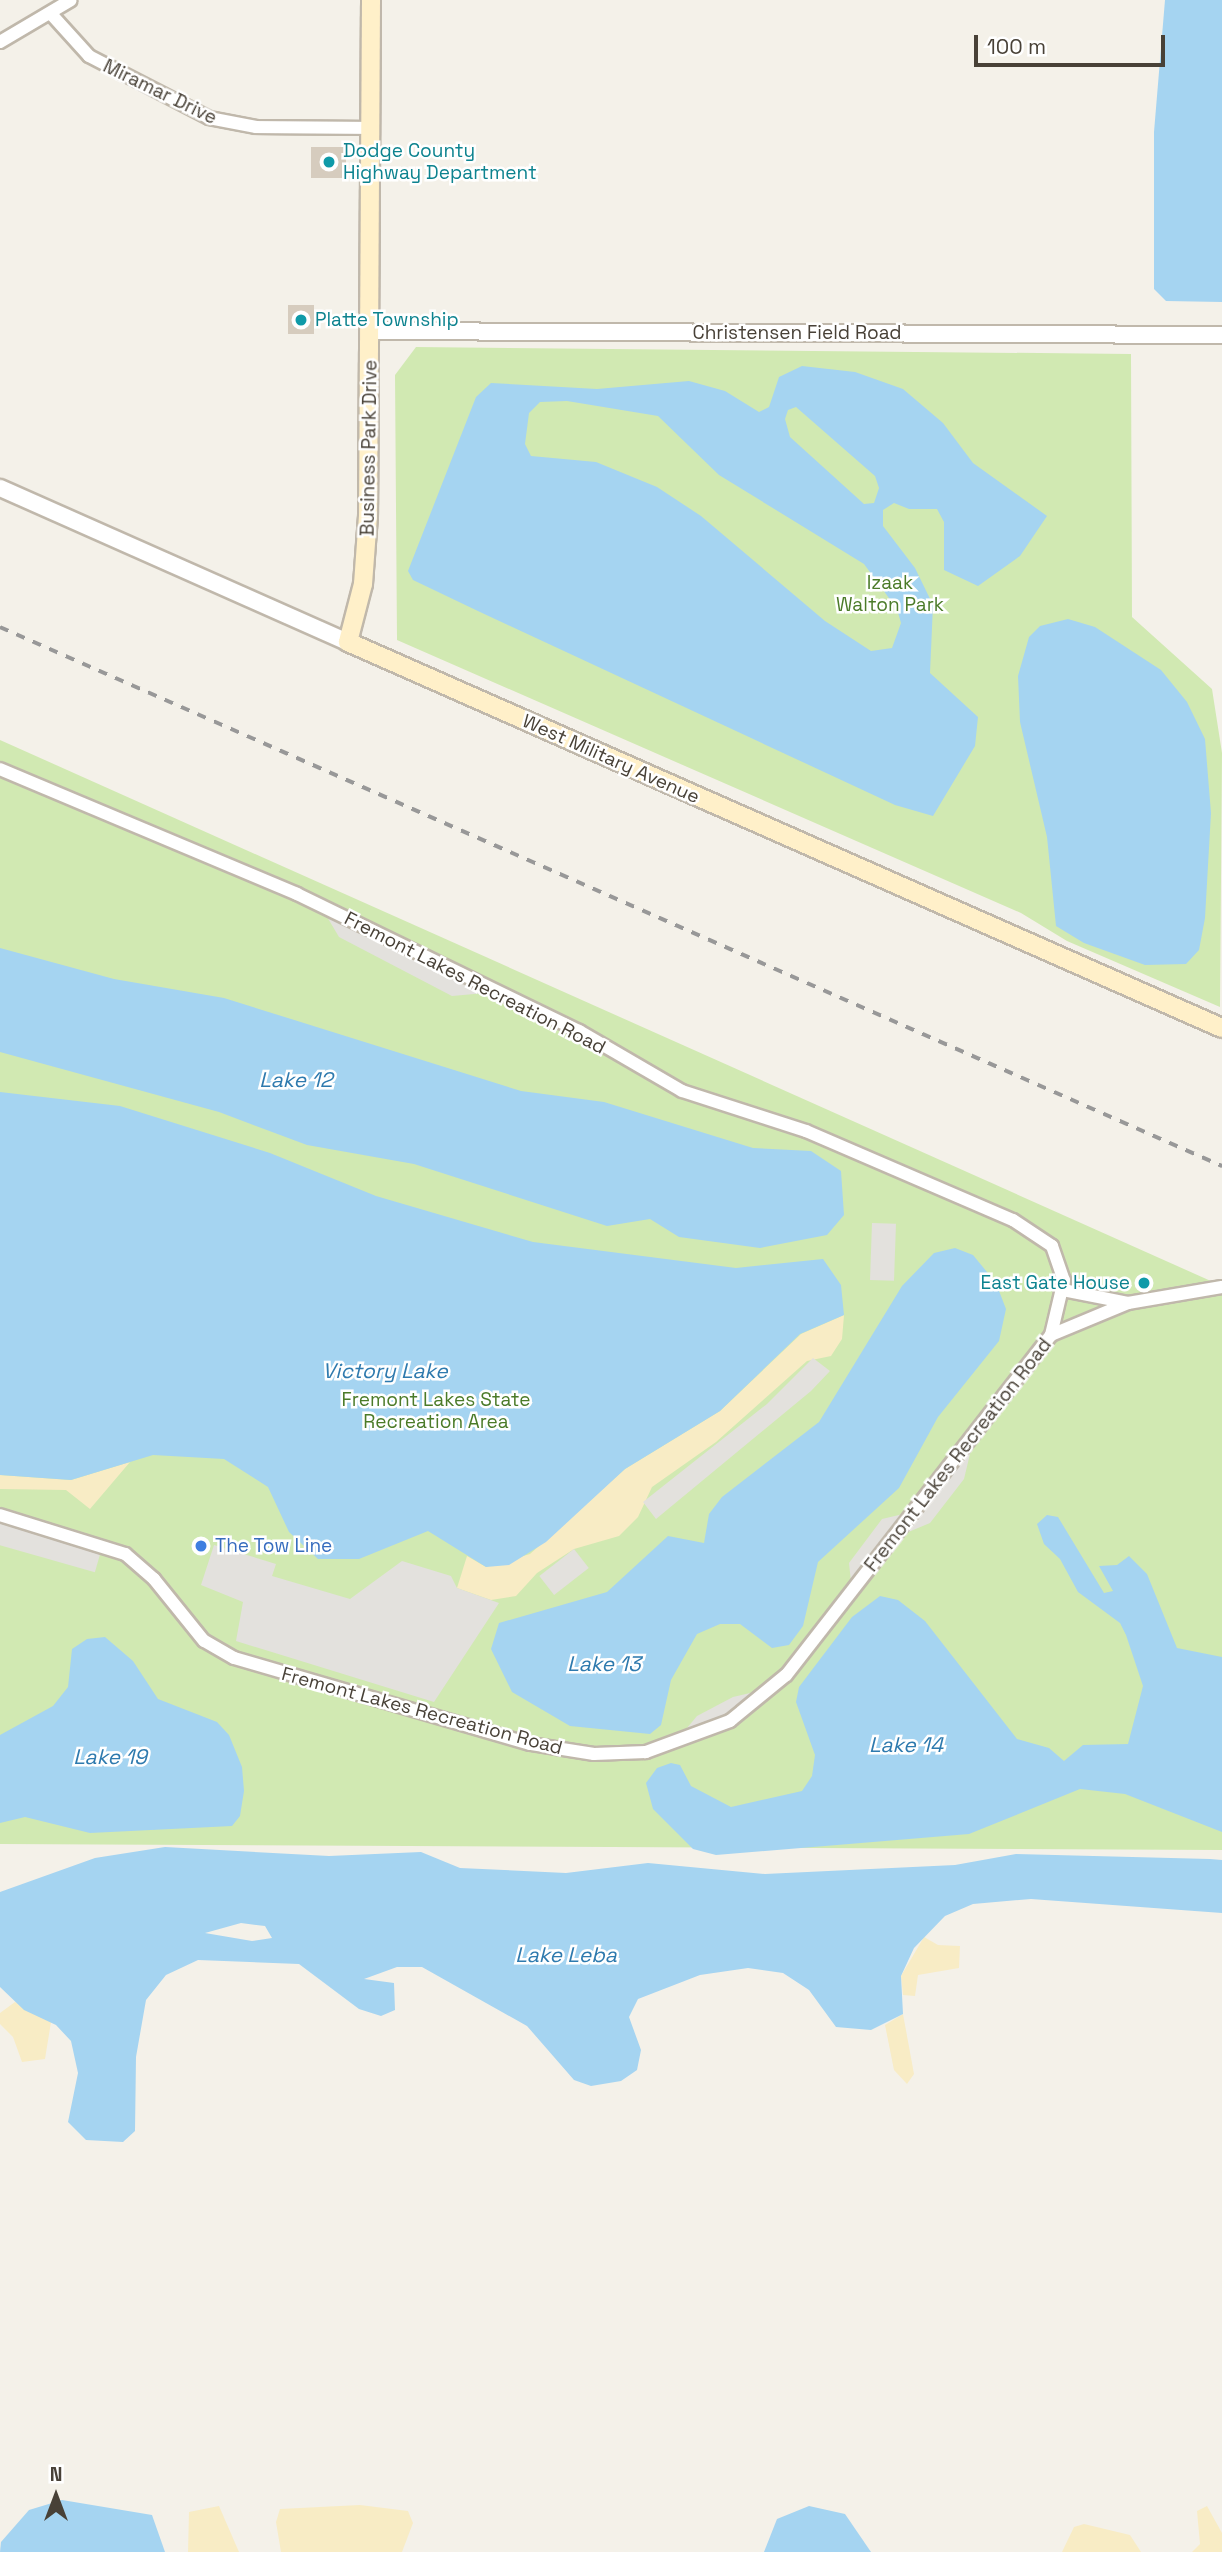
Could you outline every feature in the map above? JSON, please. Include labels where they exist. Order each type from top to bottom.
[{"type":"main road","name":"Business Park Drive","points":[[348,642],[367,545],[372,331],[371,0]]},
{"type":"main road","name":"West Military Avenue","points":[[348,642],[1222,1028]]},
{"type":"street","points":[[0,43],[52,15],[71,0]]},
{"type":"street","name":"Miramar Drive","points":[[52,15],[89,56],[209,118],[256,127],[372,128]]},
{"type":"street","name":"Christensen Field Road","points":[[372,331],[1222,335]]},
{"type":"street","name":"West Military Avenue","points":[[0,488],[348,642]]},
{"type":"street","name":"Fremont Lakes Recreation Road","points":[[0,769],[297,894],[572,1027],[682,1091],[806,1131],[1031,1229],[1059,1256],[1063,1290],[1051,1335],[776,1687],[716,1728],[646,1752],[594,1754],[530,1744],[234,1658],[204,1641],[155,1579],[125,1554],[0,1515]]},
{"type":"street","points":[[1051,1335],[1128,1303],[1222,1287]]},
{"type":"street","points":[[1063,1290],[1128,1303]]},
{"type":"green space","name":"Izaak Walton Park","points":[[416,347],[1131,354],[1132,617],[1212,689],[1222,753],[1220,1007],[1067,941],[1021,913],[397,640],[395,375]]},
{"type":"green space","name":"Fremont Lakes State Recreation Area","points":[[0,740],[1222,1286],[1222,1850],[0,1844]]},
{"type":"sand","points":[[844,1315],[842,1339],[831,1356],[807,1361],[716,1442],[652,1487],[638,1517],[619,1536],[574,1549],[537,1573],[516,1596],[491,1600],[457,1588],[467,1556],[486,1567],[530,1554],[625,1469],[720,1411],[801,1334]]},
{"type":"sand","points":[[130,1462],[90,1509],[66,1490],[0,1489],[0,1475],[71,1480]]},
{"type":"sand","points":[[924,1937],[938,1945],[960,1946],[959,1968],[918,1975],[915,1996],[903,1995],[901,1976]]},
{"type":"sand","points":[[15,2002],[51,2022],[45,2059],[22,2062],[13,2037],[0,2024],[0,2013]]},
{"type":"sand","points":[[903,2014],[914,2074],[907,2084],[894,2070],[885,2025]]},
{"type":"sand","points":[[360,2505],[408,2511],[413,2523],[402,2552],[281,2552],[276,2522],[280,2509]]},
{"type":"sand","points":[[219,2506],[239,2552],[188,2552],[189,2512]]},
{"type":"sand","points":[[1207,2506],[1222,2533],[1222,2552],[1192,2552],[1200,2544],[1197,2511]]},
{"type":"sand","points":[[1084,2524],[1130,2535],[1141,2552],[1062,2552],[1074,2527]]},
{"type":"shaded area","points":[[320,905],[496,992],[452,996],[339,937]]},
{"type":"shaded area","points":[[872,1223],[896,1224],[894,1281],[870,1280]]},
{"type":"shaded area","points":[[813,1358],[830,1371],[811,1391],[656,1519],[643,1502],[767,1404]]},
{"type":"shaded area","points":[[975,1433],[964,1479],[930,1523],[894,1538],[852,1592],[849,1563],[882,1519],[916,1511]]},
{"type":"shaded area","points":[[0,1515],[103,1544],[95,1572],[0,1545]]},
{"type":"shaded area","points":[[214,1545],[276,1564],[272,1576],[350,1599],[402,1561],[451,1576],[457,1588],[499,1603],[434,1702],[236,1641],[243,1602],[201,1585]]},
{"type":"shaded area","points":[[574,1549],[589,1568],[554,1595],[539,1576]]},
{"type":"shaded area","points":[[776,1687],[762,1699],[672,1746],[697,1716],[733,1697]]},
{"type":"water","points":[[1165,0],[1222,0],[1222,302],[1166,301],[1154,289],[1154,132]]},
{"type":"water","points":[[802,366],[855,372],[903,389],[943,423],[973,463],[1047,516],[1020,556],[978,586],[944,570],[944,522],[937,509],[909,509],[894,503],[883,510],[883,526],[915,568],[933,605],[930,673],[978,717],[975,746],[933,816],[895,805],[480,612],[413,580],[408,571],[476,397],[491,383],[597,389],[689,381],[725,391],[759,412],[769,407],[779,377]],"holes":[[[567,401],[658,416],[719,475],[864,564],[897,609],[901,623],[892,648],[871,651],[825,621],[701,516],[657,487],[596,462],[531,456],[525,444],[529,413],[540,402]],[[796,407],[875,476],[879,488],[874,503],[864,504],[790,437],[785,419],[788,410]]]},
{"type":"water","points":[[1068,619],[1095,627],[1161,670],[1187,702],[1205,739],[1211,813],[1205,918],[1199,950],[1186,964],[1145,965],[1084,943],[1056,926],[1047,837],[1020,722],[1018,676],[1029,637],[1040,626]]},
{"type":"water","name":"Lake 12","points":[[0,948],[114,979],[224,998],[521,1091],[604,1102],[753,1148],[811,1151],[841,1171],[844,1215],[827,1235],[760,1248],[679,1237],[650,1219],[607,1226],[414,1164],[307,1145],[219,1112],[0,1052]]},
{"type":"water","name":"Victory Lake","points":[[0,1092],[120,1106],[270,1153],[376,1196],[533,1242],[736,1268],[823,1259],[841,1285],[844,1315],[800,1334],[720,1411],[625,1469],[546,1542],[509,1565],[486,1567],[428,1531],[359,1559],[318,1559],[289,1532],[268,1487],[224,1459],[153,1455],[71,1480],[0,1475]]},
{"type":"water","name":"Lake 13","points":[[955,1248],[973,1255],[996,1283],[1006,1309],[999,1341],[938,1417],[899,1488],[818,1562],[803,1626],[789,1645],[772,1648],[740,1624],[720,1624],[697,1634],[671,1680],[661,1725],[650,1734],[570,1726],[512,1692],[491,1649],[499,1623],[607,1592],[668,1536],[704,1543],[709,1514],[722,1497],[819,1422],[902,1286],[934,1253]]},
{"type":"water","name":"Lake 14","points":[[1047,1515],[1058,1517],[1104,1593],[1113,1591],[1099,1566],[1117,1565],[1129,1556],[1147,1574],[1177,1648],[1222,1657],[1222,1832],[1125,1794],[1080,1789],[969,1834],[716,1855],[693,1849],[653,1809],[646,1783],[657,1768],[671,1763],[680,1765],[691,1786],[731,1807],[802,1791],[812,1776],[815,1755],[796,1702],[799,1687],[852,1617],[880,1596],[898,1600],[925,1621],[1017,1739],[1049,1748],[1064,1761],[1083,1745],[1128,1744],[1143,1686],[1126,1635],[1120,1623],[1078,1592],[1060,1559],[1044,1544],[1037,1524]]},
{"type":"water","name":"Lake 19","points":[[105,1637],[133,1661],[158,1699],[217,1722],[229,1735],[242,1767],[244,1791],[240,1816],[232,1826],[90,1833],[25,1817],[0,1823],[0,1735],[53,1706],[68,1687],[72,1649],[87,1639]]},
{"type":"water","name":"Lake Leba","points":[[165,1847],[329,1856],[421,1852],[460,1868],[566,1873],[648,1863],[765,1874],[955,1865],[1016,1854],[1210,1859],[1222,1860],[1222,1913],[1031,1899],[973,1904],[945,1916],[914,1948],[901,1976],[903,2014],[871,2030],[836,2027],[809,1990],[783,1973],[748,1968],[700,1975],[638,1999],[629,2017],[641,2050],[637,2070],[621,2081],[591,2086],[574,2080],[527,2026],[422,1967],[397,1967],[364,1979],[394,1983],[395,2010],[381,2016],[359,2009],[299,1964],[198,1960],[166,1975],[146,2000],[136,2057],[135,2131],[123,2142],[86,2140],[68,2122],[78,2073],[71,2041],[56,2025],[24,2010],[0,1987],[0,1892],[95,1858]],"holes":[[[241,1923],[265,1926],[272,1938],[252,1941],[205,1933]]]},
{"type":"water","points":[[62,2500],[152,2515],[165,2552],[0,2552],[1,2542],[29,2510]]},
{"type":"water","points":[[809,2506],[845,2514],[871,2552],[764,2552],[777,2519]]},
{"type":"building","name":"Dodge County Highway Department","points":[[311,147],[346,147],[346,178],[311,178]]},
{"type":"building","name":"Platte Township","points":[[288,305],[314,305],[314,334],[288,334]]},
{"type":"railway","points":[[0,627],[1222,1166]]},
{"type":"place","name":"Dodge County Highway Department","points":[[329,162]]},
{"type":"place","name":"Platte Township","points":[[301,320]]},
{"type":"place","name":"East Gate House","points":[[1144,1283]]},
{"type":"place","name":"The Tow Line","points":[[201,1546]]}]
